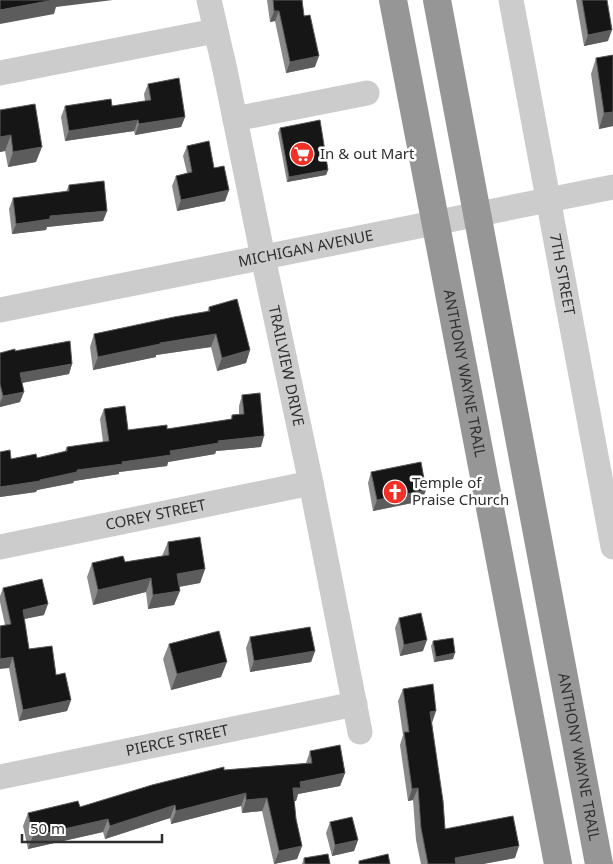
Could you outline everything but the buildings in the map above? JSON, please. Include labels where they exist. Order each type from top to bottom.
[{"type":"highway","name":"ANTHONY WAYNE TRAIL","points":[[393,0],[558,864]]},
{"type":"highway","name":"ANTHONY WAYNE TRAIL","points":[[437,0],[599,864]]},
{"type":"street","name":"TRAILVIEW DRIVE","points":[[209,0],[311,483],[360,732]]},
{"type":"street","name":"7TH STREET","points":[[511,0],[548,200],[608,490],[613,547]]},
{"type":"street","points":[[0,73],[215,31]]},
{"type":"street","points":[[235,119],[367,93]]},
{"type":"street","name":"MICHIGAN AVENUE","points":[[0,310],[613,187]]},
{"type":"street","name":"COREY STREET","points":[[0,547],[311,483]]},
{"type":"street","name":"PIERCE STREET","points":[[0,777],[355,704]]},
{"type":"place","name":"In & out Mart","points":[[302,154]]},
{"type":"place","name":"Temple of Praise Church","points":[[395,492]]}]
